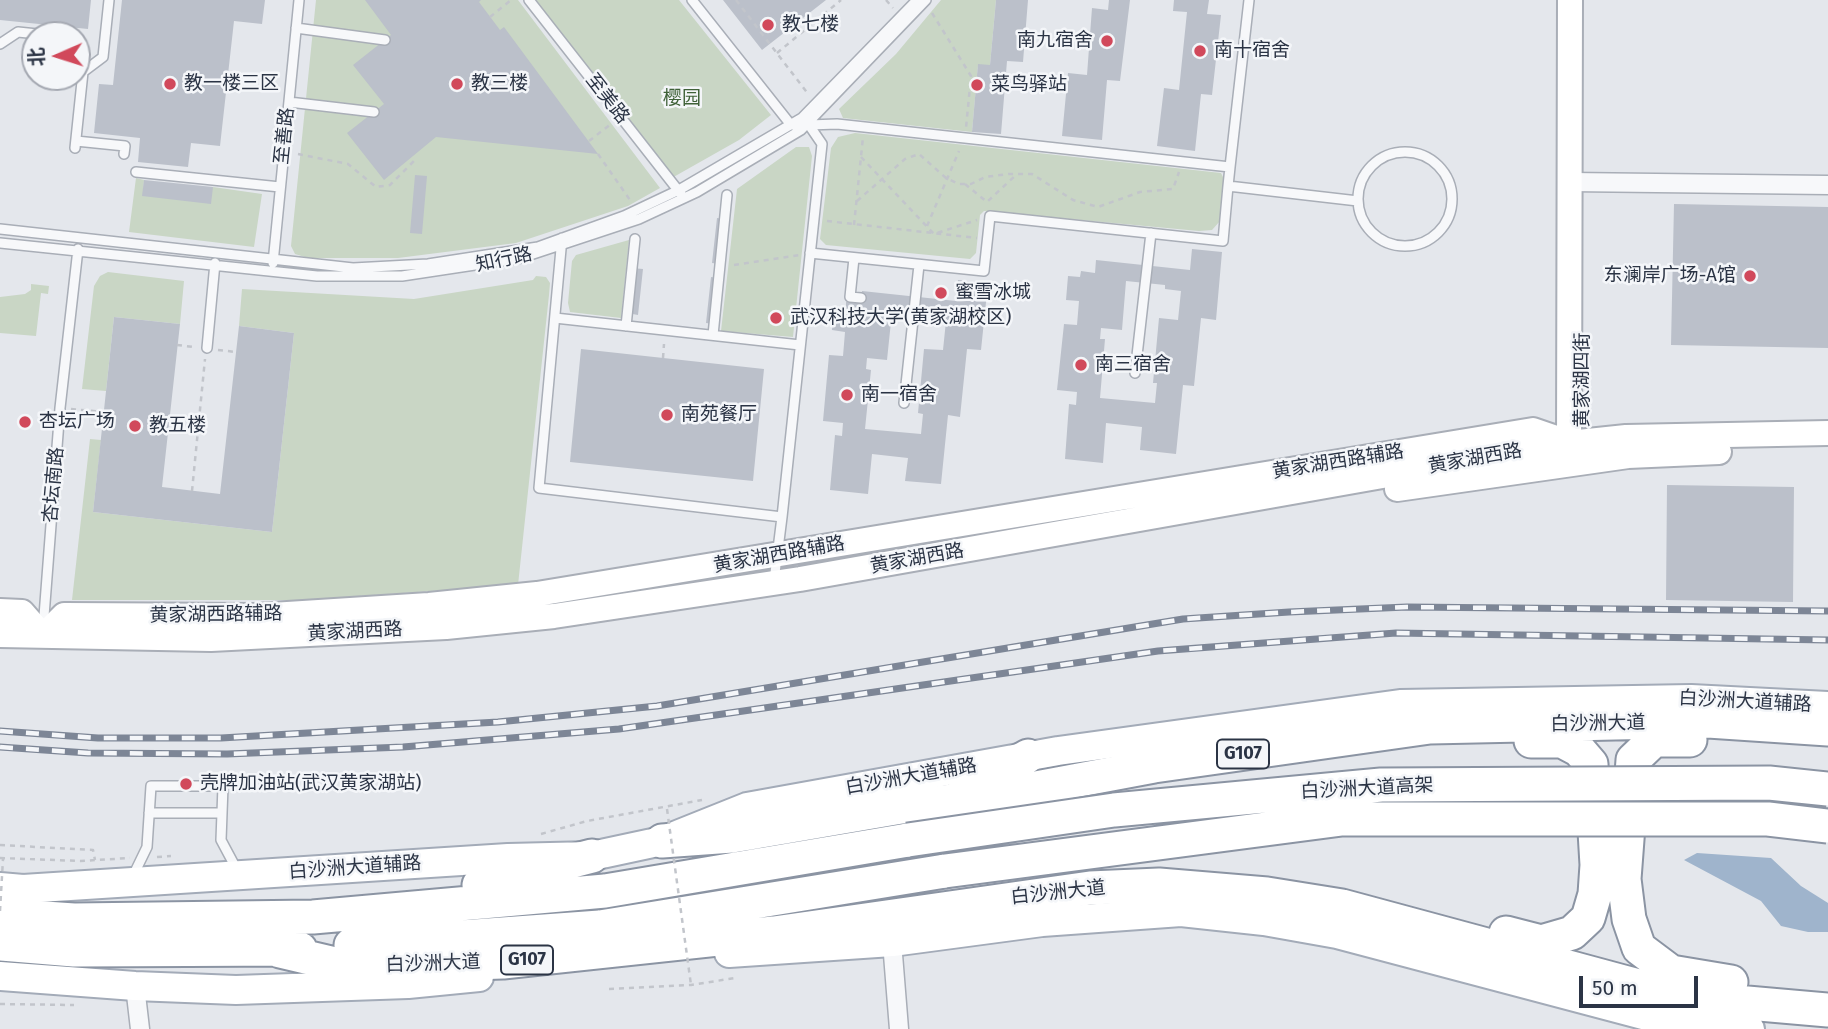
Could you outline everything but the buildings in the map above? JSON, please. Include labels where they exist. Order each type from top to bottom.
[{"type":"highway","name":"白沙洲大道","points":[[665,825],[732,836],[1154,766],[1354,740],[1430,727],[1708,721],[1756,725],[1821,714]]},
{"type":"highway","points":[[1828,738],[1791,746],[1654,740],[1633,760],[1624,879],[1629,919],[1639,948],[1671,972],[1828,997]]},
{"type":"highway","points":[[1342,906],[1432,915],[1541,942],[1572,933],[1588,918],[1595,894],[1597,865],[1591,764],[1579,750],[1562,741],[1354,740]]},
{"type":"highway","points":[[947,802],[1028,756]]},
{"type":"highway","name":"白沙洲大道高架","points":[[908,840],[1114,810],[1381,785],[1769,783],[1828,789]]},
{"type":"highway","name":"白沙洲大道高架","points":[[945,872],[1342,819],[1768,819],[1828,826]]},
{"type":"highway","points":[[732,836],[867,832],[908,840]]},
{"type":"highway","points":[[0,913],[74,920],[313,917],[605,891],[908,840]]},
{"type":"highway","points":[[364,912],[419,894],[493,883],[592,856]]},
{"type":"highway","name":"白沙洲大道","points":[[0,944],[74,950],[280,951],[600,927],[945,872]]},
{"type":"highway","points":[[693,970],[774,933],[945,872]]},
{"type":"highway","name":"白沙洲大道","points":[[280,951],[348,967],[503,962],[774,933],[1090,888],[1159,886],[1267,894],[1342,906],[1679,997],[1828,1010]]},
{"type":"main road","name":"黄家湖四街","points":[[1570,0],[1577,182],[1576,449]]},
{"type":"main road","name":"黄家湖四街","points":[[1577,182],[1587,0]]},
{"type":"main road","points":[[1576,449],[1624,420],[1828,416]]},
{"type":"main road","name":"黄家湖西路辅路","points":[[43,642],[64,615],[256,616],[429,605],[537,594],[1533,430],[1576,449]]},
{"type":"main road","name":"黄家湖西路","points":[[0,635],[43,642],[309,647],[397,643],[520,631],[735,600],[1576,449],[1626,437],[1828,433]]},
{"type":"main road","name":"黄家湖西路","points":[[0,648],[43,642],[211,639],[446,627],[581,612],[774,584],[1576,449],[1628,456],[1828,450]]},
{"type":"main road","points":[[0,611],[22,612],[43,642]]},
{"type":"main road","name":"白沙洲大道辅路","points":[[0,887],[23,889],[592,856],[665,825],[747,807],[1028,756],[1399,704],[1691,698],[1821,714]]},
{"type":"main road","points":[[0,976],[236,990],[693,970],[1041,922],[1195,914],[1337,934],[1643,1015],[1750,1029]]},
{"type":"main road","points":[[348,967],[448,980]]},
{"type":"street","points":[[1577,182],[1828,184]]},
{"type":"street","points":[[892,942],[899,1029]]},
{"type":"street","points":[[135,986],[140,1029]]},
{"type":"lane","points":[[91,64],[103,57],[109,0]]},
{"type":"lane","name":"至善路","points":[[272,271],[299,0]]},
{"type":"lane","name":"至美路","points":[[529,0],[681,194]]},
{"type":"lane","points":[[692,0],[791,125],[865,127],[1230,167]]},
{"type":"lane","name":"知行路","points":[[0,229],[353,268],[428,264],[562,242],[639,219],[791,125],[922,0]]},
{"type":"lane","name":"知行路","points":[[0,243],[317,276],[402,276],[521,258],[681,194],[809,125],[922,0]]},
{"type":"lane","points":[[810,253],[984,271],[990,216],[1223,241],[1248,0]]},
{"type":"lane","points":[[296,28],[385,40]]},
{"type":"lane","points":[[0,44],[21,31]]},
{"type":"lane","points":[[79,91],[75,145],[125,146]]},
{"type":"lane","points":[[289,102],[374,112]]},
{"type":"lane","points":[[774,584],[822,144],[809,125]]},
{"type":"lane","points":[[1405,152],[1433,161],[1444,172],[1453,201],[1449,217],[1441,230],[1429,241],[1414,246],[1398,246],[1383,241],[1370,231],[1362,217],[1358,201],[1363,180],[1377,162],[1390,155],[1405,152]]},
{"type":"lane","points":[[136,172],[280,187]]},
{"type":"lane","points":[[1228,186],[1358,201]]},
{"type":"lane","points":[[713,335],[727,195]]},
{"type":"lane","points":[[1135,373],[1152,233]]},
{"type":"lane","name":"杏坛南路","points":[[43,642],[60,408],[80,238]]},
{"type":"lane","points":[[626,326],[635,239]]},
{"type":"lane","points":[[562,242],[539,488],[782,517]]},
{"type":"lane","points":[[206,348],[216,253]]},
{"type":"lane","points":[[854,258],[850,297],[861,298]]},
{"type":"lane","points":[[904,403],[919,265]]},
{"type":"lane","points":[[555,317],[800,345]]},
{"type":"lane","points":[[130,882],[147,847],[151,786],[223,786],[221,840],[239,875]]},
{"type":"lane","points":[[149,813],[222,813]]},
{"type":"path","points":[[490,17],[511,0]]},
{"type":"path","points":[[736,0],[816,104]]},
{"type":"path","points":[[776,53],[841,0]]},
{"type":"path","points":[[922,0],[971,76],[965,138],[927,226]]},
{"type":"path","points":[[589,141],[620,116]]},
{"type":"path","points":[[855,225],[865,127]]},
{"type":"path","points":[[283,152],[348,164],[376,187],[390,185],[416,158]]},
{"type":"path","points":[[598,154],[636,210]]},
{"type":"path","points":[[857,201],[905,159],[919,154],[946,178],[965,184],[987,202],[1017,174]]},
{"type":"path","points":[[862,157],[934,234]]},
{"type":"path","points":[[965,184],[985,177],[1032,174],[1073,200],[1098,207],[1140,192],[1173,189],[1183,162]]},
{"type":"path","points":[[934,234],[990,216]]},
{"type":"path","points":[[814,220],[988,240]]},
{"type":"path","points":[[720,267],[810,253]]},
{"type":"path","points":[[177,345],[236,352]]},
{"type":"path","points":[[192,491],[206,348]]},
{"type":"path","points":[[60,408],[104,412]]},
{"type":"path","points":[[586,821],[665,825],[708,799]]},
{"type":"path","points":[[665,825],[693,970]]},
{"type":"path","points":[[0,845],[93,850],[95,860]]},
{"type":"path","points":[[0,913],[2,858],[80,861]]},
{"type":"path","points":[[609,989],[693,970],[735,978]]},
{"type":"path","points":[[0,1004],[75,1005]]},
{"type":"green space","points":[[316,0],[518,0],[660,188],[628,206],[516,243],[398,258],[308,258],[295,254],[291,246]]},
{"type":"green space","name":"樱园","points":[[529,0],[679,0],[771,115],[739,140],[670,179]]},
{"type":"green space","points":[[941,0],[996,0],[990,65],[978,65],[972,132],[843,118],[839,109],[896,54]]},
{"type":"green space","points":[[855,133],[1221,173],[1225,181],[1220,221],[1212,230],[1199,231],[984,211],[980,215],[976,253],[970,259],[826,245],[820,239],[831,148],[838,137]]},
{"type":"green space","points":[[796,147],[809,147],[812,156],[793,337],[721,331],[737,189]]},
{"type":"green space","points":[[136,178],[144,180],[143,196],[213,187],[262,194],[254,247],[129,232]]},
{"type":"green space","points":[[629,240],[621,318],[570,312],[568,303],[572,261],[576,255]]},
{"type":"green space","points":[[108,272],[184,281],[180,324],[114,317],[106,391],[82,389],[94,286],[100,276]]},
{"type":"green space","points":[[536,276],[546,277],[550,283],[518,585],[303,600],[72,600],[90,439],[101,440],[93,512],[272,532],[294,333],[239,326],[242,289],[414,299],[533,280]]},
{"type":"green space","points":[[31,284],[49,286],[48,294],[41,293],[36,336],[0,333],[0,297],[25,294],[31,290]]},
{"type":"water","points":[[1697,853],[1771,858],[1801,886],[1828,903],[1828,932],[1808,932],[1781,926],[1761,901],[1684,860]]},
{"type":"railway","points":[[0,731],[98,738],[221,738],[498,722],[657,706],[1183,619],[1289,612],[1407,607],[1828,611]]},
{"type":"railway","points":[[0,747],[88,753],[227,754],[403,747],[619,729],[1158,651],[1396,633],[1828,640]]},
{"type":"place","name":"教七楼","points":[[768,25]]},
{"type":"place","name":"南九宿舍","points":[[1107,41]]},
{"type":"place","name":"南十宿舍","points":[[1200,51]]},
{"type":"place","name":"教一楼三区","points":[[170,84]]},
{"type":"place","name":"教三楼","points":[[457,84]]},
{"type":"place","name":"菜鸟驿站","points":[[977,85]]},
{"type":"place","name":"东澜岸广场-A馆","points":[[1750,276]]},
{"type":"place","name":"蜜雪冰城","points":[[941,293]]},
{"type":"place","name":"武汉科技大学(黄家湖校区)","points":[[776,318]]},
{"type":"place","name":"南三宿舍","points":[[1081,365]]},
{"type":"place","name":"南一宿舍","points":[[847,395]]},
{"type":"place","name":"南苑餐厅","points":[[667,415]]},
{"type":"place","name":"杏坛广场","points":[[25,422]]},
{"type":"place","name":"教五楼","points":[[135,426]]},
{"type":"place","name":"壳牌加油站(武汉黄家湖站)","points":[[186,784]]}]
